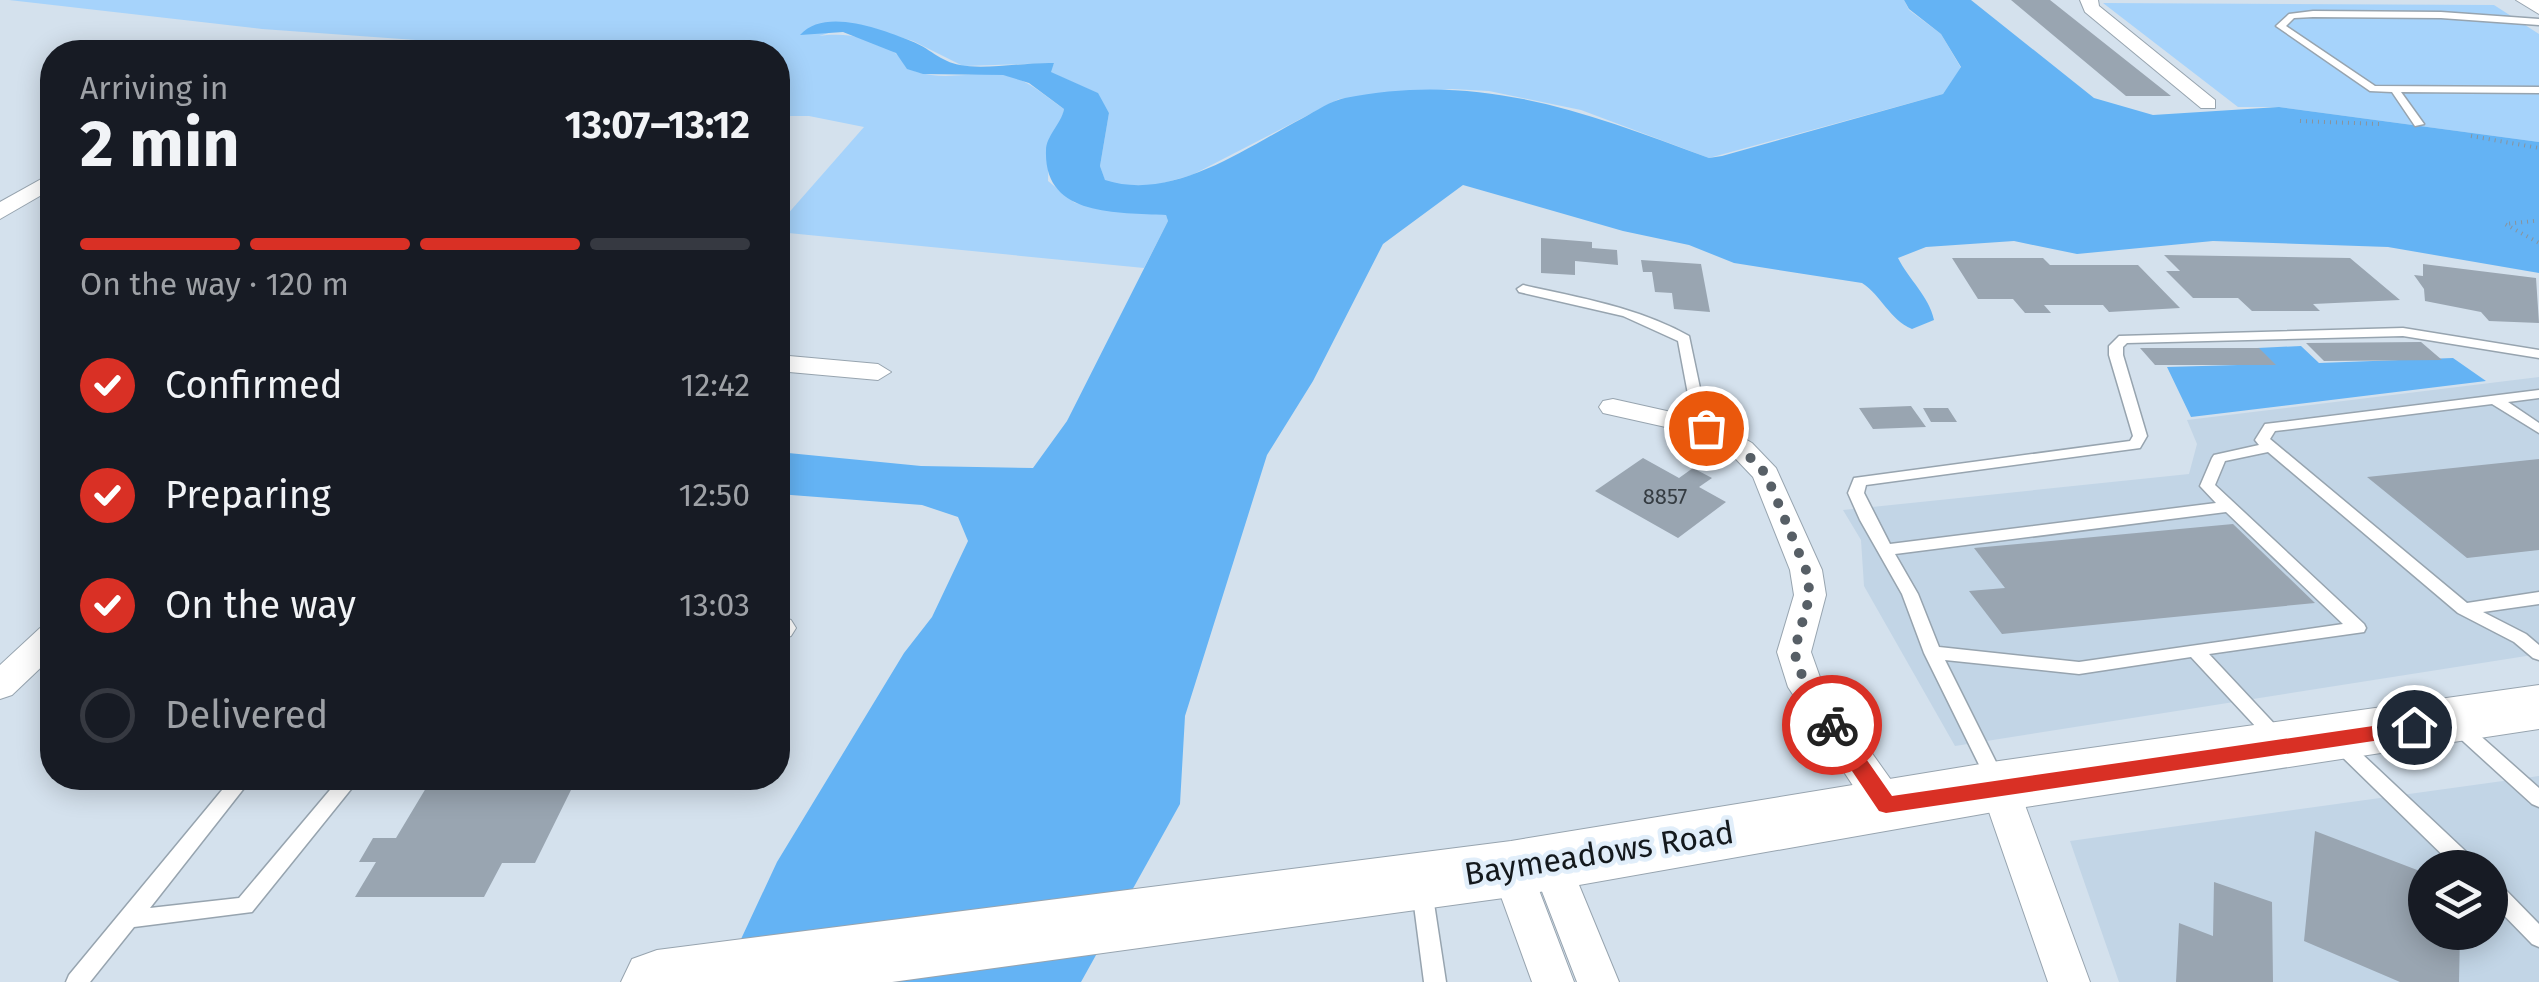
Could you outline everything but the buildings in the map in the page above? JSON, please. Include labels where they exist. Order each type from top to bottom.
[{"type":"main road","points":[[2530,0],[2539,5]]},
{"type":"main road","name":"Baymeadows Road","points":[[657,982],[1531,866],[1999,786],[2453,721],[2538,696]]},
{"type":"street","points":[[2090,0],[2091,8],[2208,104]]},
{"type":"street","points":[[0,212],[40,187]]},
{"type":"street","points":[[790,364],[878,372]]},
{"type":"street","points":[[1614,407],[1701,426],[1742,449],[1766,474],[1806,570],[1810,595],[1794,652],[1806,687],[1886,805]]},
{"type":"street","points":[[0,686],[40,648]]},
{"type":"street","points":[[1999,786],[2068,982]]},
{"type":"street","points":[[1531,866],[1553,982]]},
{"type":"street","points":[[1531,866],[1598,982]]},
{"type":"lane","points":[[2539,22],[2349,14],[2292,16],[2281,21],[2284,32],[2373,89],[2539,90]]},
{"type":"lane","points":[[2395,90],[2420,124]]},
{"type":"lane","points":[[1524,289],[1596,306],[1669,330],[1684,339],[1701,426]]},
{"type":"lane","points":[[1999,786],[1932,653],[1910,594],[1856,493],[1858,481],[2135,444],[2140,436],[2116,355],[2116,346],[2124,339],[2404,332],[2539,354]]},
{"type":"lane","points":[[2538,696],[2520,638],[2464,608],[2262,440],[2270,427],[2539,394]]},
{"type":"lane","points":[[2494,399],[2539,429]]},
{"type":"lane","points":[[1932,653],[2079,668],[2358,628],[2206,486],[2220,458],[2271,447]]},
{"type":"lane","points":[[1885,550],[2226,508]]},
{"type":"lane","points":[[2464,608],[2539,598]]},
{"type":"lane","points":[[2195,650],[2447,850]]},
{"type":"lane","points":[[2453,721],[2539,799]]},
{"type":"lane","points":[[77,982],[233,790]]},
{"type":"lane","points":[[128,918],[245,906],[341,790]]},
{"type":"lane","points":[[1420,882],[1435,982]]},
{"type":"lane","points":[[2508,906],[2539,938]]},
{"type":"path","points":[[2300,122],[2380,124]]},
{"type":"path","points":[[2471,136],[2539,148]]},
{"type":"path","points":[[2534,221],[2504,224],[2539,243]]},
{"type":"shaded area","points":[[9,0],[1904,0],[1909,10],[1941,34],[1961,68],[1943,94],[1709,158],[1581,110],[1489,91],[1452,89],[1339,99],[1192,175],[1156,185],[1123,186],[1105,181],[1100,166],[1109,113],[1097,93],[1050,72],[1054,63],[963,66],[913,41],[857,24],[819,36],[867,39],[894,52],[917,72],[938,76],[1003,75],[1043,93],[1064,109],[1060,128],[1049,138],[1048,181],[1075,203],[1166,215],[1168,221],[1144,268],[790,233],[790,211],[864,127],[790,116],[790,40],[416,40],[262,29]]},
{"type":"shaded area","points":[[1904,0],[1971,0],[2094,98],[2153,115],[2279,107],[2539,142],[2539,273],[2388,247],[2213,241],[2077,254],[2014,241],[1926,247],[1898,258],[1928,303],[1934,320],[1912,329],[1862,283],[1734,263],[1689,245],[1623,231],[1463,185],[1383,244],[1313,381],[1267,455],[1185,716],[1180,804],[1081,982],[721,982],[777,862],[904,653],[932,617],[968,541],[958,517],[922,505],[790,495],[790,453],[921,466],[1033,468],[1067,421],[1168,221],[1166,215],[1087,207],[1057,188],[1049,173],[1046,151],[1064,109],[1029,83],[1003,75],[923,74],[907,69],[896,53],[843,32],[800,35],[823,22],[838,21],[899,36],[960,65],[1054,63],[1051,72],[1098,93],[1109,113],[1100,166],[1105,180],[1131,185],[1156,184],[1208,168],[1334,101],[1394,91],[1486,93],[1531,101],[1619,125],[1709,158],[1722,156],[1943,94],[1961,67],[1941,34],[1909,9]]},
{"type":"shaded area","points":[[2103,3],[2494,5],[2539,34],[2539,142],[2279,107],[2238,107]]},
{"type":"shaded area","points":[[2301,346],[2319,363],[2453,358],[2486,381],[2191,417],[2167,367],[2273,364],[2257,348]]},
{"type":"shaded area","points":[[2539,377],[2539,654],[1955,746],[1864,586],[1861,540],[1843,510],[2189,474],[2197,444],[2187,420]]},
{"type":"shaded area","points":[[2539,776],[2539,982],[2119,982],[2070,841]]},
{"type":"way so far","points":[[1706,428],[1742,449],[1766,474],[1806,570],[1810,595],[1794,652],[1806,687],[1832,725]]},
{"type":"route","points":[[1832,725],[1886,805],[2414,727]]}]
